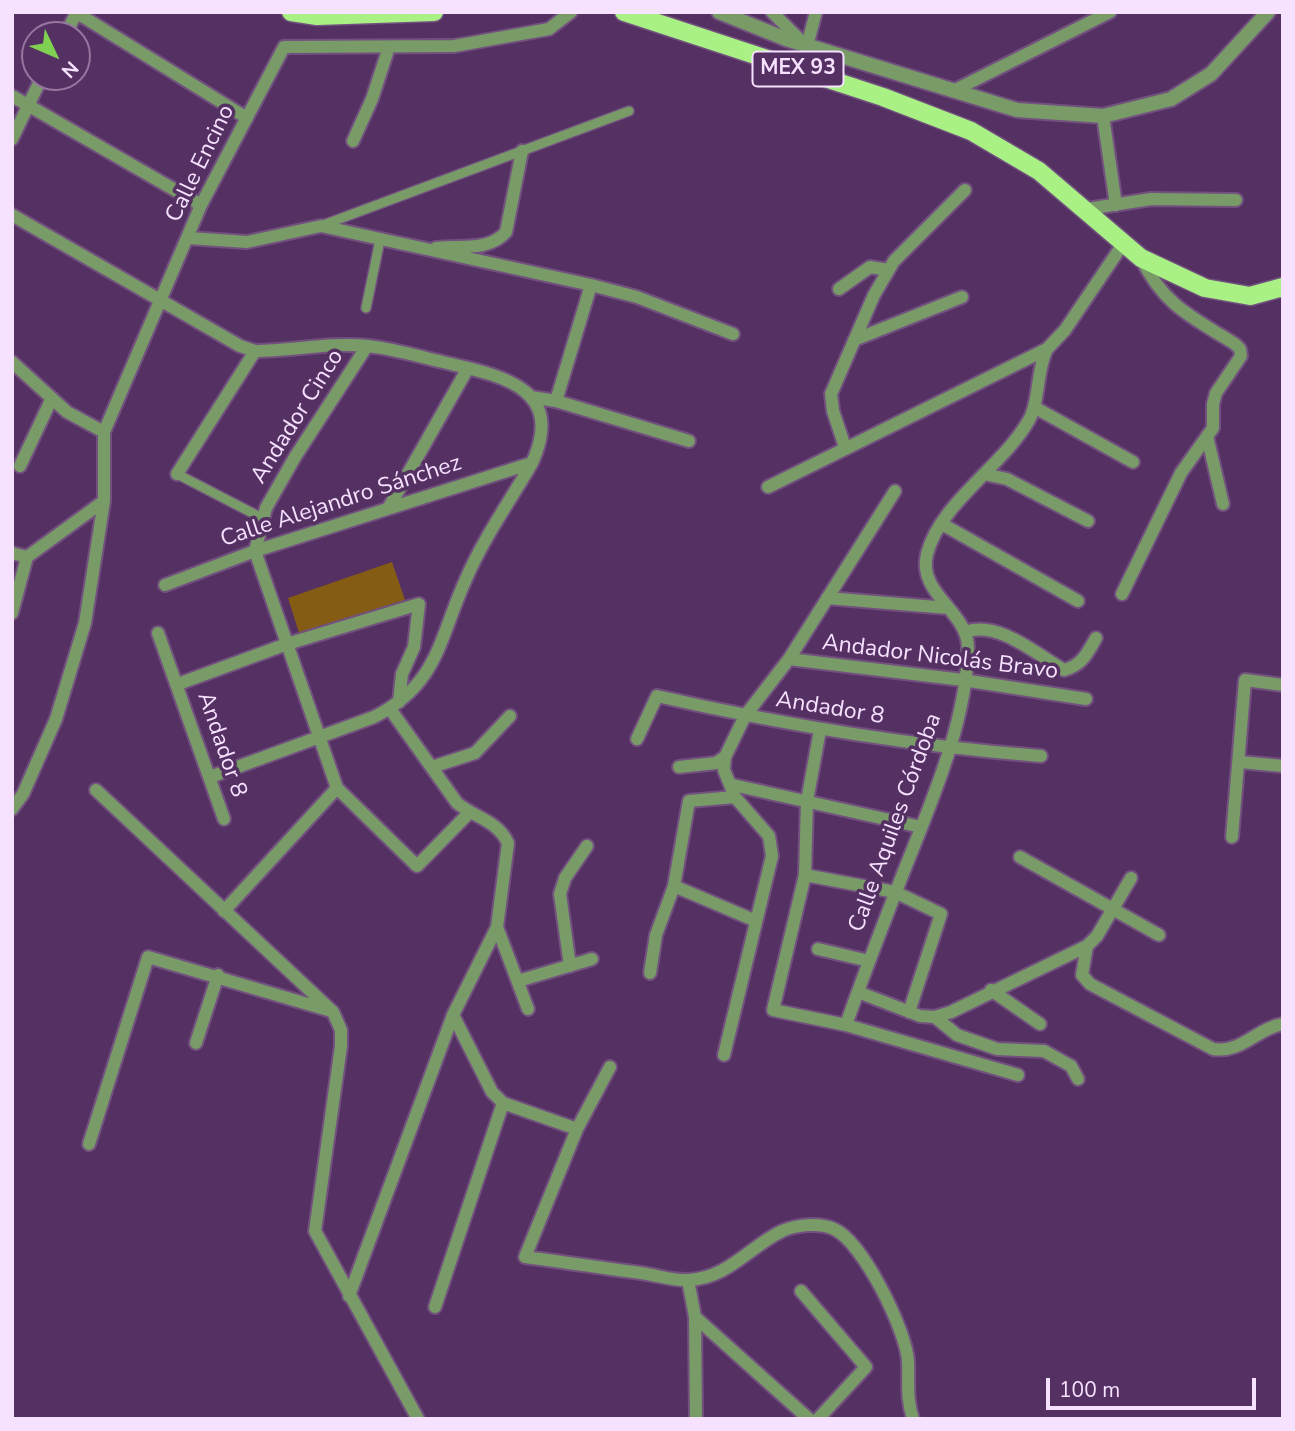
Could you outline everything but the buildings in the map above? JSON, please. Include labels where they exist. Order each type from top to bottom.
[{"type":"main road","points":[[291,12],[433,12]]},
{"type":"main road","name":"MEX 93","points":[[624,12],[845,85],[971,131],[1039,171],[1087,209],[1122,244],[1141,258],[1205,288],[1250,296],[1283,287]]},
{"type":"street","points":[[353,141],[372,99],[388,47],[454,46],[549,29],[571,12]]},
{"type":"street","name":"MEX 93","points":[[719,12],[807,46],[1017,110],[1103,116],[1171,99],[1211,74],[1268,12]]},
{"type":"street","points":[[772,12],[845,85]]},
{"type":"street","points":[[807,46],[816,12]]},
{"type":"street","points":[[953,91],[1110,12]]},
{"type":"street","points":[[77,13],[247,118]]},
{"type":"street","name":"Calle Encino","points":[[104,432],[162,303],[201,205],[284,47],[388,47]]},
{"type":"street","points":[[12,139],[34,91]]},
{"type":"street","points":[[12,96],[201,205]]},
{"type":"street","points":[[188,238],[247,242],[321,226],[629,111]]},
{"type":"street","points":[[1103,116],[1116,205]]},
{"type":"street","points":[[423,250],[489,246],[499,240],[506,232],[522,152]]},
{"type":"street","points":[[845,447],[833,411],[831,394],[854,340],[894,261],[965,190]]},
{"type":"street","points":[[1087,209],[1151,199],[1236,200]]},
{"type":"street","points":[[12,215],[240,346],[255,351],[367,346],[468,368],[504,377],[519,385],[531,397],[540,416],[539,447],[532,463],[466,578],[436,659],[416,685],[394,705],[322,738],[210,777]]},
{"type":"street","points":[[321,226],[592,285],[637,297],[733,334]]},
{"type":"street","points":[[366,308],[380,240]]},
{"type":"street","points":[[768,487],[1046,349],[1065,330],[1122,244]]},
{"type":"street","points":[[1122,594],[1181,473],[1213,428],[1216,393],[1241,356],[1240,349],[1167,301],[1141,258]]},
{"type":"street","points":[[839,289],[870,267],[888,270]]},
{"type":"street","points":[[556,401],[592,285]]},
{"type":"street","points":[[854,340],[962,297]]},
{"type":"street","name":"Andador Cinco","points":[[255,551],[262,519],[295,457],[367,346]]},
{"type":"street","points":[[1046,349],[1039,365],[1031,417],[1016,440],[942,524],[927,553],[925,570],[929,584],[965,632],[976,628],[995,631],[1063,670],[1075,667],[1084,659],[1096,638]]},
{"type":"street","points":[[255,351],[177,474],[262,519]]},
{"type":"street","points":[[12,362],[67,412],[104,432],[104,501],[85,623],[56,719],[23,794],[12,809]]},
{"type":"street","points":[[389,507],[468,368]]},
{"type":"street","points":[[531,397],[556,401],[689,441]]},
{"type":"street","points":[[20,466],[52,398]]},
{"type":"street","points":[[1034,407],[1133,462]]},
{"type":"street","points":[[1207,436],[1223,505]]},
{"type":"street","name":"Calle Alejandro Sánchez","points":[[165,585],[255,551],[532,463]]},
{"type":"street","points":[[984,474],[1007,479],[1088,521]]},
{"type":"street","points":[[724,1055],[772,846],[769,836],[734,791],[724,770],[725,757],[745,716],[789,659],[895,491]]},
{"type":"street","points":[[12,613],[27,557],[104,501]]},
{"type":"street","points":[[942,524],[1078,601]]},
{"type":"street","points":[[255,551],[322,738],[337,788],[417,866],[469,813]]},
{"type":"street","points":[[12,554],[27,557]]},
{"type":"street","points":[[827,598],[948,608]]},
{"type":"street","name":"Andador 8","points":[[178,684],[287,644],[419,604],[414,647],[402,674],[394,705]]},
{"type":"street","name":"Calle Aquiles Córdoba","points":[[846,1025],[956,730],[968,647],[965,632]]},
{"type":"street","name":"Andador 8","points":[[158,633],[224,819]]},
{"type":"street","name":"Andador Nicolás Bravo","points":[[789,659],[963,680],[1086,699]]},
{"type":"street","points":[[1232,837],[1245,681],[1283,685]]},
{"type":"street","name":"Andador 8","points":[[637,738],[657,696],[820,730],[950,749],[1041,756]]},
{"type":"street","points":[[349,1296],[453,1015],[497,927],[508,843],[495,824],[469,813],[457,803],[394,705]]},
{"type":"street","points":[[432,767],[475,753],[510,716]]},
{"type":"street","points":[[820,730],[807,801],[805,875],[773,1010],[846,1025],[1018,1076]]},
{"type":"street","points":[[679,767],[716,763],[725,757]]},
{"type":"street","points":[[1240,762],[1283,765]]},
{"type":"street","points":[[224,911],[337,788]]},
{"type":"street","points":[[96,790],[332,1012],[341,1030],[341,1046],[321,1193],[314,1219],[315,1231],[412,1417]]},
{"type":"street","points":[[650,973],[656,935],[674,886],[689,801],[734,791],[807,801],[922,827]]},
{"type":"street","points":[[570,966],[560,894],[565,878],[587,846]]},
{"type":"street","points":[[1020,857],[1159,935]]},
{"type":"street","points":[[805,875],[895,892],[941,914],[909,1012]]},
{"type":"street","points":[[858,992],[909,1012],[935,1017],[951,1012],[991,990],[1087,946],[1097,936],[1130,878]]},
{"type":"street","points":[[674,886],[756,921]]},
{"type":"street","points":[[497,927],[528,1009]]},
{"type":"street","points":[[1087,946],[1082,975],[1090,984],[1195,1041],[1226,1052],[1273,1026],[1283,1024]]},
{"type":"street","points":[[818,949],[869,961]]},
{"type":"street","points":[[89,1144],[148,957],[218,975],[332,1012]]},
{"type":"street","points":[[518,981],[592,960]]},
{"type":"street","points":[[196,1043],[218,975]]},
{"type":"street","points":[[991,990],[1040,1024]]},
{"type":"street","points":[[453,1015],[492,1092],[503,1103],[577,1129]]},
{"type":"street","points":[[935,1017],[957,1035],[997,1049],[1044,1051],[1061,1058],[1071,1066],[1078,1079]]},
{"type":"street","points":[[610,1067],[577,1129],[525,1257],[688,1280],[727,1269],[767,1238],[786,1229],[809,1225],[834,1229],[852,1243],[864,1261],[900,1329],[908,1360],[906,1384],[913,1419]]},
{"type":"street","points":[[435,1307],[503,1103]]},
{"type":"street","points":[[688,1280],[695,1317],[696,1419]]},
{"type":"street","points":[[801,1291],[866,1367],[818,1419]]},
{"type":"street","points":[[695,1317],[809,1419]]},
{"type":"shaded area","points":[[392,562],[405,600],[300,636],[288,598]]}]
